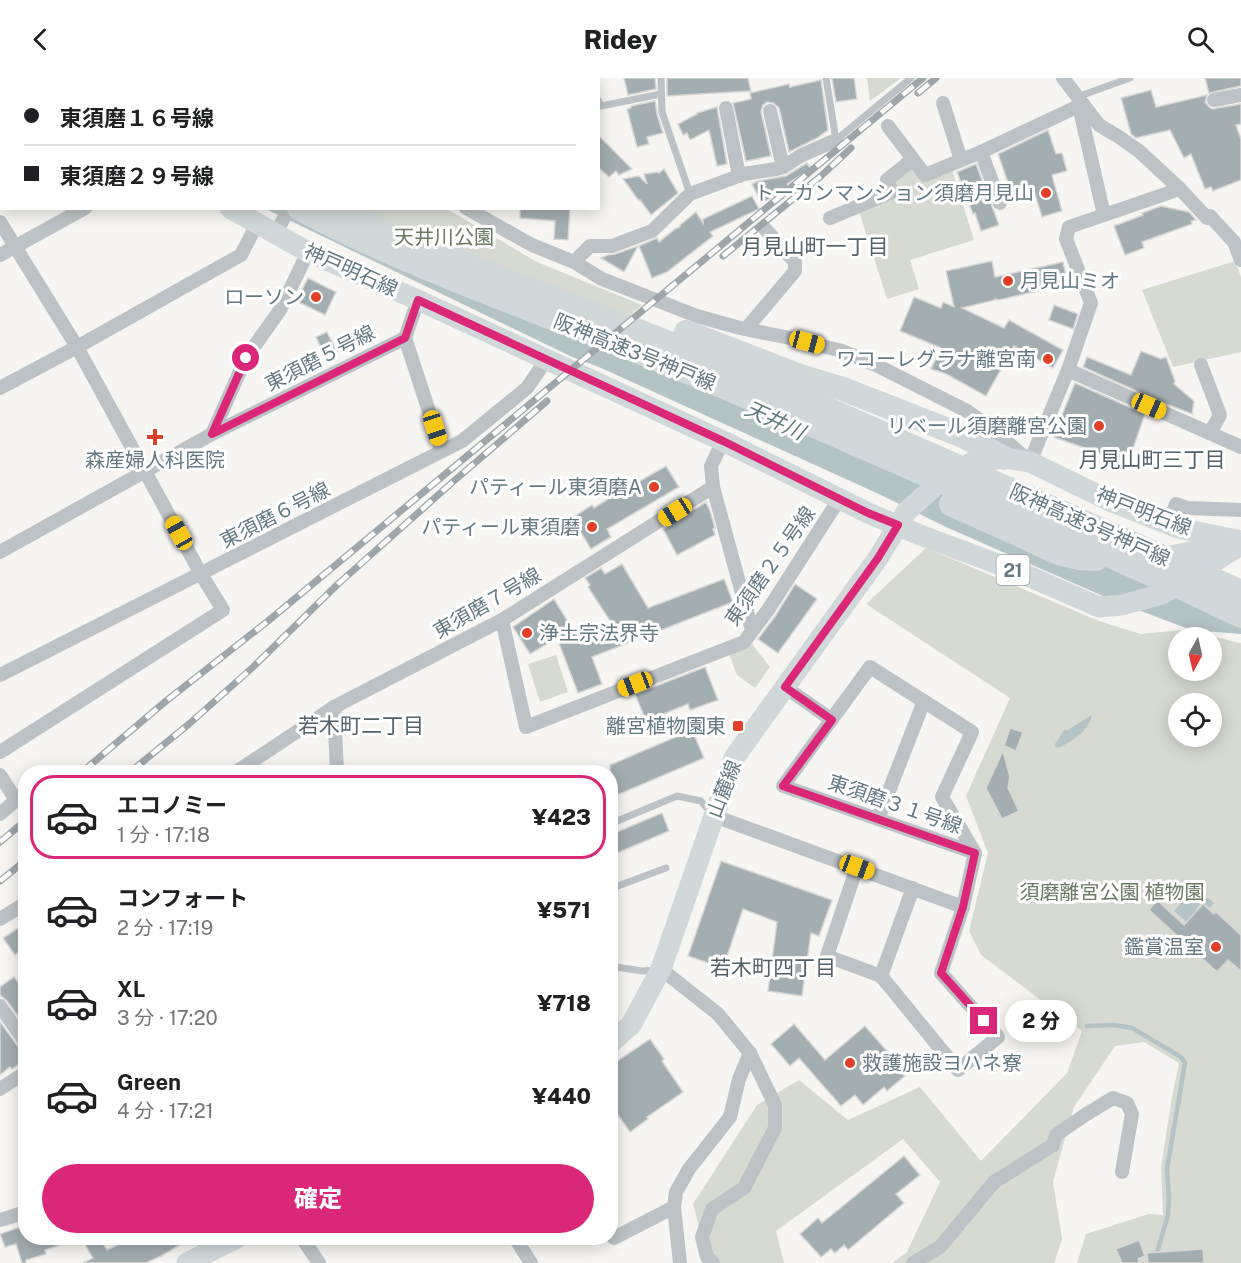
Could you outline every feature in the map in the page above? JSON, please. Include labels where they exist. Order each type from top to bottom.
[{"type":"highway","name":"阪神高速3号神戸線","points":[[303,210],[430,270],[632,349],[754,400],[1168,580]]},
{"type":"highway","name":"阪神高速3号神戸線","points":[[341,210],[388,234],[739,370],[1168,580]]},
{"type":"highway","points":[[388,234],[547,278],[963,436],[1004,458]]},
{"type":"highway","points":[[632,349],[738,407],[807,441],[1059,553],[1079,558],[1168,560],[1241,543]]},
{"type":"highway","points":[[1168,580],[1241,592]]},
{"type":"highway","points":[[1168,580],[1241,616]]},
{"type":"main road","name":"神戸明石線","points":[[233,210],[308,252],[418,300],[723,441],[868,513],[903,518],[920,536],[1019,572],[1099,607],[1129,603],[1168,580]]},
{"type":"main road","name":"神戸明石線","points":[[903,518],[933,487],[973,462],[1004,458],[1030,462],[1110,501],[1178,528],[1241,543]]},
{"type":"main road","name":"山麓線","points":[[618,1036],[631,1025],[660,969],[734,758],[878,558],[903,518]]},
{"type":"main road","name":"神戸明石線","points":[[1168,580],[1162,594],[1241,543]]},
{"type":"main road","points":[[187,1263],[223,1245]]},
{"type":"street","points":[[1064,78],[1098,125],[1139,151],[1207,218],[1210,216],[1234,242],[1241,260]]},
{"type":"street","points":[[1214,100],[1241,95]]},
{"type":"street","points":[[888,126],[925,175],[981,152],[1080,102]]},
{"type":"street","points":[[1080,102],[1104,215]]},
{"type":"street","points":[[943,103],[961,160]]},
{"type":"street","points":[[726,108],[740,176]]},
{"type":"street","points":[[770,111],[783,167]]},
{"type":"street","points":[[574,262],[590,246],[612,246],[652,231],[690,194],[740,176],[783,167],[836,140]]},
{"type":"street","points":[[981,152],[1000,203]]},
{"type":"street","points":[[830,218],[892,192],[887,180],[913,159]]},
{"type":"street","points":[[470,210],[532,245],[574,262],[602,279],[697,316],[842,351],[876,365],[967,411],[1030,462],[1068,370],[1091,303],[1066,239],[1069,227],[1180,189]]},
{"type":"street","points":[[0,255],[81,210]]},
{"type":"street","points":[[280,225],[289,210]]},
{"type":"street","points":[[0,222],[77,347],[201,574],[224,610],[0,752]]},
{"type":"street","points":[[0,388],[241,255],[257,224]]},
{"type":"street","points":[[746,329],[795,271],[795,262],[765,229]]},
{"type":"street","points":[[212,434],[246,358],[280,310],[308,252]]},
{"type":"street","points":[[418,300],[405,338],[442,451]]},
{"type":"street","name":"東須磨５号線","points":[[0,552],[212,434],[405,338]]},
{"type":"street","name":"東須磨６号線","points":[[0,675],[462,441],[527,388],[546,360]]},
{"type":"street","points":[[1201,365],[1220,415],[1210,433]]},
{"type":"street","points":[[1068,370],[1241,447]]},
{"type":"street","points":[[723,441],[711,466],[713,487],[752,630]]},
{"type":"street","name":"東須磨７号線","points":[[247,765],[334,707],[502,620],[713,487]]},
{"type":"street","name":"東須磨２５号線","points":[[502,620],[526,727],[744,642],[768,610],[840,498]]},
{"type":"street","points":[[1168,524],[1176,504],[1187,508],[1241,510]]},
{"type":"street","name":"東須磨３１号線","points":[[870,667],[972,732],[942,797],[975,853],[783,786],[870,667]]},
{"type":"street","points":[[785,687],[832,720]]},
{"type":"street","points":[[878,819],[924,701]]},
{"type":"street","points":[[334,707],[337,765]]},
{"type":"street","points":[[0,775],[16,800],[0,814]]},
{"type":"street","points":[[714,816],[963,907]]},
{"type":"street","points":[[857,867],[827,956],[881,976],[958,1070],[998,1038],[941,973],[963,907],[975,853]]},
{"type":"street","points":[[881,976],[913,888]]},
{"type":"street","points":[[0,919],[18,908]]},
{"type":"street","points":[[660,969],[718,1014],[750,1053],[775,1105],[775,1128],[744,1188],[712,1209],[702,1237],[707,1257],[712,1263]]},
{"type":"street","points":[[0,1006],[18,1032]]},
{"type":"street","points":[[680,1263],[674,1207],[676,1192],[689,1169],[730,1117],[739,1079],[750,1053]]},
{"type":"street","points":[[0,1089],[18,1077]]},
{"type":"street","points":[[913,1263],[940,1247],[994,1182],[1053,1145],[1056,1135],[1113,1098],[1127,1103],[1132,1114],[1122,1172]]},
{"type":"street","points":[[618,1236],[674,1207]]},
{"type":"street","points":[[0,1220],[18,1214]]},
{"type":"street","points":[[307,1245],[319,1263]]},
{"type":"street","points":[[519,1245],[531,1263]]},
{"type":"lane","points":[[661,78],[662,112],[690,194]]},
{"type":"lane","points":[[826,78],[836,140]]},
{"type":"lane","points":[[836,140],[911,78]]},
{"type":"lane","points":[[1080,102],[1130,78]]},
{"type":"lane","points":[[600,103],[661,94]]},
{"type":"lane","points":[[618,821],[677,796],[701,801],[714,816]]},
{"type":"lane","points":[[618,886],[666,868]]},
{"type":"lane","points":[[618,967],[642,971],[660,969]]},
{"type":"green space","points":[[867,78],[901,78],[870,101]]},
{"type":"green space","points":[[912,166],[952,170],[974,240],[910,260],[919,289],[887,299],[859,211]]},
{"type":"green space","name":"天井川公園","points":[[332,210],[449,210],[537,262],[642,305],[601,340]]},
{"type":"green space","points":[[1235,261],[1241,277],[1241,352],[1173,367],[1142,290]]},
{"type":"green space","name":"須磨離宮公園 植物園","points":[[926,548],[1099,621],[1141,634],[1168,631],[1168,681],[1222,681],[1222,639],[1241,643],[1241,1263],[1077,1263],[1086,1234],[1149,1214],[1163,1215],[1161,1167],[1179,1063],[1144,1042],[1115,1046],[1074,1107],[1053,1181],[1062,1239],[1054,1263],[892,1263],[907,1252],[940,1182],[903,1139],[776,1231],[784,1263],[708,1263],[693,1204],[757,1105],[799,1080],[848,1120],[920,1087],[981,1161],[1067,1073],[1082,1031],[981,955],[969,931],[988,853],[966,796],[1010,698],[866,604]]},
{"type":"green space","points":[[752,644],[770,667],[755,688],[737,675],[729,654]]},
{"type":"green space","points":[[556,655],[568,692],[540,702],[528,664]]},
{"type":"water","name":"天井川","points":[[268,210],[332,210],[1241,606],[1241,634],[1222,632],[1222,627],[1183,627],[1112,600],[946,527],[881,495],[599,367],[572,357]]},
{"type":"water","points":[[1092,716],[1090,721],[1079,735],[1063,746],[1056,747],[1055,744],[1064,730],[1068,730]]},
{"type":"water","points":[[1202,893],[1214,903],[1210,908],[1202,902],[1196,909],[1200,913],[1190,925],[1174,911],[1189,894]]},
{"type":"building","points":[[624,78],[655,78],[656,89],[628,95]]},
{"type":"building","points":[[667,78],[748,78],[751,91],[667,96]]},
{"type":"building","points":[[832,78],[854,78],[857,99],[836,102]]},
{"type":"building","points":[[1205,78],[1241,78],[1241,86],[1209,93]]},
{"type":"building","points":[[821,80],[828,130],[789,152],[779,108],[767,102],[763,105],[761,112],[771,156],[746,161],[733,103],[751,99],[750,93],[789,84],[790,87]]},
{"type":"building","points":[[1151,90],[1156,107],[1207,95],[1205,102],[1212,109],[1241,104],[1241,124],[1236,125],[1241,139],[1241,180],[1213,191],[1211,187],[1205,189],[1191,154],[1184,158],[1170,130],[1136,138],[1131,134],[1121,98]]},
{"type":"building","points":[[655,101],[663,133],[647,137],[649,144],[637,147],[627,109]]},
{"type":"building","points":[[717,107],[727,164],[717,166],[709,130],[690,140],[687,133],[683,135],[678,124],[697,113]]},
{"type":"building","points":[[1048,130],[1056,154],[1062,153],[1067,171],[1052,175],[1062,211],[1042,217],[1034,191],[1013,197],[998,154]]},
{"type":"building","points":[[600,137],[632,169],[619,175],[616,171],[609,177],[600,169]]},
{"type":"building","points":[[807,163],[811,169],[787,184],[789,188],[762,203],[752,184],[786,176]]},
{"type":"building","points":[[976,164],[999,225],[981,231],[957,172]]},
{"type":"building","points":[[664,169],[678,193],[651,215],[623,179],[639,176],[647,184],[644,174],[659,173]]},
{"type":"building","points":[[752,196],[759,209],[710,232],[713,236],[667,272],[652,278],[639,246],[657,238],[659,242],[696,212],[703,223],[703,219]]},
{"type":"building","points":[[1161,206],[1189,212],[1196,220],[1191,221],[1192,224],[1142,242],[1144,248],[1125,255],[1114,226]]},
{"type":"building","points":[[520,210],[570,210],[568,240],[554,239],[555,221],[520,218]]},
{"type":"building","points":[[638,246],[624,272],[601,258],[608,255]]},
{"type":"building","points":[[992,261],[995,277],[1063,262],[1068,284],[962,308],[1004,328],[1009,320],[1063,350],[1053,368],[1014,346],[986,396],[946,374],[931,369],[941,348],[900,331],[914,297],[941,308],[943,302],[954,307],[946,271]]},
{"type":"building","name":"ローソン","points":[[308,278],[336,292],[325,315],[296,301]]},
{"type":"building","points":[[1054,305],[1078,314],[1073,329],[1049,320]]},
{"type":"building","points":[[327,332],[337,352],[326,358],[316,337]]},
{"type":"building","points":[[1141,351],[1161,359],[1166,357],[1175,381],[1174,384],[1194,401],[1192,414],[1083,367],[1087,357],[1131,375]]},
{"type":"building","name":"リベール須磨離宮公園","points":[[1075,383],[1145,414],[1128,463],[1053,437]]},
{"type":"building","points":[[666,466],[679,487],[607,529],[611,537],[591,549],[572,518],[592,505],[594,508]]},
{"type":"building","points":[[706,502],[715,528],[713,529],[715,535],[677,555],[663,529]]},
{"type":"building","points":[[622,564],[648,608],[724,579],[733,602],[592,657],[602,684],[578,693],[557,638],[530,654],[513,627],[554,599],[576,635],[611,622],[588,587],[590,585],[585,578],[601,568],[605,574]]},
{"type":"building","points":[[795,584],[817,599],[778,653],[758,639]]},
{"type":"building","points":[[705,667],[718,700],[690,710],[688,704],[646,721],[635,694]]},
{"type":"building","points":[[1010,728],[1023,732],[1016,751],[1004,746]]},
{"type":"building","points":[[692,730],[704,758],[618,795],[618,765],[610,765]]},
{"type":"building","points":[[1003,751],[1010,777],[1008,788],[1019,811],[1002,819],[986,788]]},
{"type":"building","points":[[662,813],[669,831],[618,853],[618,832]]},
{"type":"building","points":[[721,861],[832,900],[819,936],[811,933],[802,996],[768,991],[777,922],[743,909],[723,968],[688,956]]},
{"type":"building","name":"鑑賞温室","points":[[1157,900],[1184,925],[1203,904],[1214,914],[1216,912],[1241,935],[1241,971],[1228,960],[1217,972],[1149,910]]},
{"type":"building","points":[[18,928],[18,953],[15,955],[3,938]]},
{"type":"building","points":[[14,977],[18,982],[18,1016],[0,995],[0,987]]},
{"type":"building","points":[[0,1022],[18,1046],[18,1065],[12,1069],[10,1067],[0,1075]]},
{"type":"building","name":"救護施設ヨハネ寮","points":[[794,1024],[825,1060],[865,1026],[907,1074],[887,1091],[884,1087],[863,1105],[855,1095],[841,1106],[799,1058],[790,1066],[771,1044]]},
{"type":"building","points":[[650,1039],[683,1092],[630,1132],[618,1115],[618,1061]]},
{"type":"building","points":[[904,1156],[920,1175],[896,1194],[904,1203],[848,1250],[844,1245],[835,1253],[831,1249],[821,1257],[800,1234],[818,1218],[822,1223]]},
{"type":"building","points":[[18,1228],[18,1245],[60,1245],[45,1250],[46,1254],[22,1263],[16,1244],[5,1247],[0,1234]]},
{"type":"building","points":[[1139,1240],[1145,1256],[1138,1259],[1139,1263],[1122,1263],[1116,1249]]},
{"type":"building","points":[[85,1245],[104,1245],[107,1250],[117,1245],[180,1245],[146,1263],[83,1263],[93,1258]]},
{"type":"building","points":[[1203,1249],[1204,1263],[1148,1263],[1147,1253]]},
{"type":"waterway","points":[[1087,1026],[1114,1025],[1132,1028],[1181,1057],[1185,1063],[1167,1169],[1168,1215],[1154,1263]]},
{"type":"railway","points":[[90,765],[166,701],[268,621],[923,78]]},
{"type":"railway","points":[[918,93],[936,78]]},
{"type":"railway","points":[[723,256],[821,176],[851,148]]},
{"type":"railway","points":[[139,765],[252,668],[338,584],[547,401]]},
{"type":"railway","points":[[0,842],[18,827]]},
{"type":"railway","points":[[0,881],[18,866]]},
{"type":"place","name":"トーカンマンション須磨月見山","points":[[1046,193]]},
{"type":"place","name":"月見山ミオ","points":[[1008,281]]},
{"type":"place","name":"ローソン","points":[[316,297]]},
{"type":"place","name":"ワコーレグラナ離宮南","points":[[1048,359]]},
{"type":"place","name":"リベール須磨離宮公園","points":[[1099,426]]},
{"type":"place","name":"森産婦人科医院","points":[[155,437]]},
{"type":"place","name":"パティール東須磨A","points":[[654,487]]},
{"type":"place","name":"パティール東須磨","points":[[592,527]]},
{"type":"place","name":"浄土宗法界寺","points":[[527,633]]},
{"type":"place","name":"離宮植物園東","points":[[738,726]]},
{"type":"place","name":"鑑賞温室","points":[[1216,947]]},
{"type":"place","name":"救護施設ヨハネ寮","points":[[850,1063]]},
{"type":"district","name":"月見山町一丁目","points":[[815,246]]},
{"type":"district","name":"月見山町三丁目","points":[[1152,459]]},
{"type":"district","name":"若木町二丁目","points":[[361,725]]},
{"type":"district","name":"若木町四丁目","points":[[773,967]]},
{"type":"route","points":[[246,358],[212,434],[405,338],[418,300],[723,441],[868,513],[898,525],[878,558],[785,687],[832,720],[783,786],[975,853],[963,907],[941,973],[984,1021]]}]
